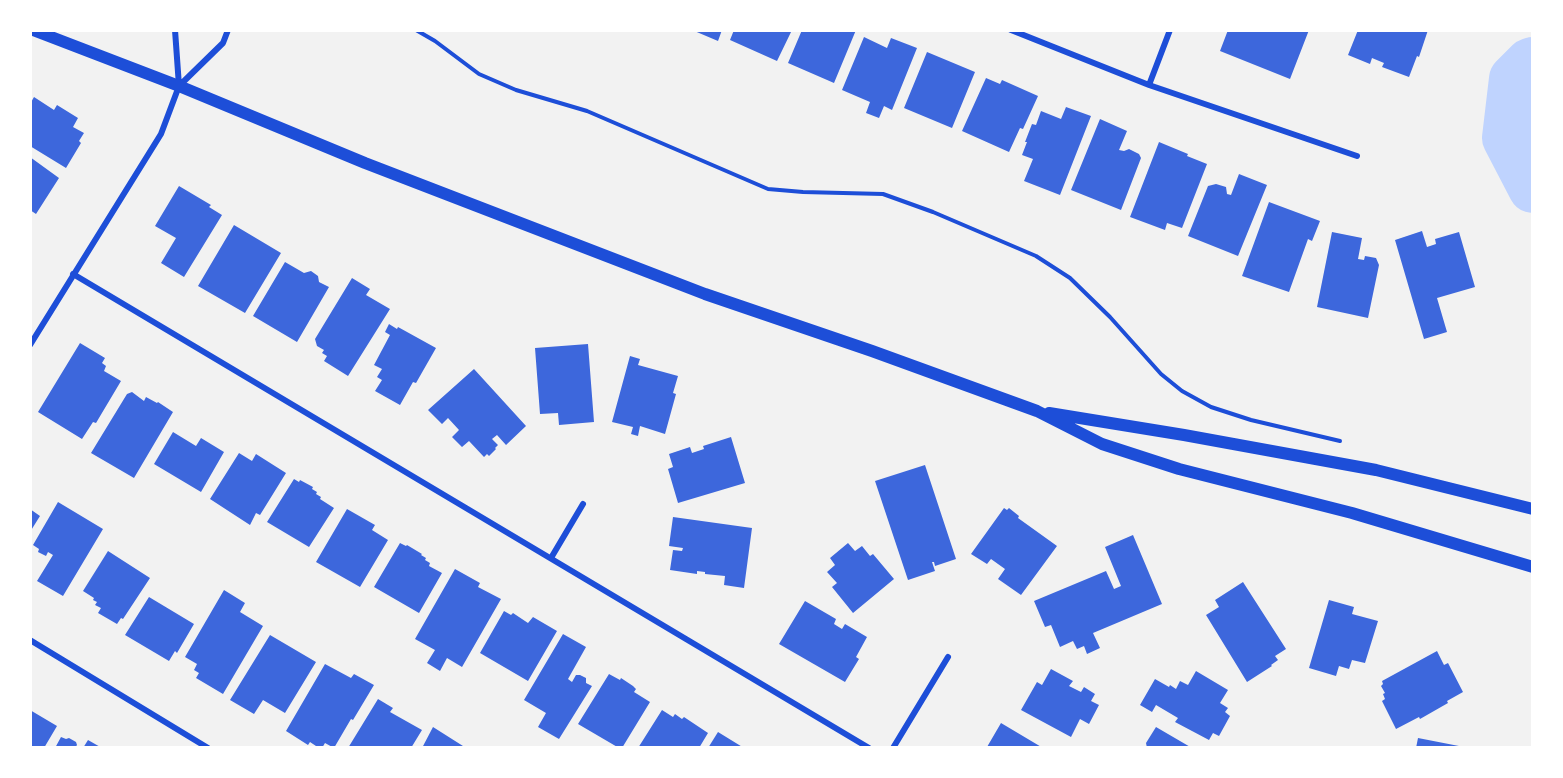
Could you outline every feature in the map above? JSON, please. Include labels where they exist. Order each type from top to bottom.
[{"type":"main road","points":[[33,30],[179,86],[376,167],[705,294],[1037,411],[1102,444],[1179,469],[1352,513],[1533,567]]},
{"type":"main road","points":[[1037,411],[1376,470],[1533,509]]},
{"type":"street","points":[[175,30],[179,86]]},
{"type":"street","points":[[30,345],[160,134],[179,86],[223,43],[228,30]]},
{"type":"street","points":[[1011,30],[1149,85],[1357,156]]},
{"type":"street","points":[[1149,85],[1170,30]]},
{"type":"street","points":[[74,274],[868,748]]},
{"type":"street","points":[[551,558],[583,504]]},
{"type":"street","points":[[30,640],[208,748]]},
{"type":"street","points":[[893,748],[948,657]]},
{"type":"path","points":[[416,30],[435,41],[479,74],[516,90],[587,111],[768,189],[883,194],[933,212],[1036,256],[1070,278],[1110,317],[1161,374],[1182,391],[1211,407],[1241,417],[1342,441]]},
{"type":"building","points":[[692,30],[722,30],[718,41]]},
{"type":"building","points":[[734,30],[792,30],[777,61],[730,40]]},
{"type":"building","points":[[802,30],[856,30],[834,83],[788,63]]},
{"type":"building","points":[[1228,30],[1251,32],[1252,30],[1309,30],[1290,79],[1220,51]]},
{"type":"building","points":[[1358,30],[1428,30],[1409,77],[1382,67],[1384,63],[1372,58],[1370,64],[1348,55]]},
{"type":"building","points":[[864,37],[887,48],[891,38],[917,48],[892,110],[884,106],[879,118],[866,113],[870,102],[842,90]]},
{"type":"building","points":[[927,52],[975,72],[952,128],[904,108]]},
{"type":"building","points":[[986,78],[1000,84],[1002,80],[1038,96],[1023,129],[1020,128],[1009,152],[962,131]]},
{"type":"building","points":[[34,97],[54,110],[57,105],[78,118],[73,127],[84,133],[79,141],[81,143],[66,168],[30,146],[30,104]]},
{"type":"building","points":[[1066,107],[1091,116],[1060,195],[1024,181],[1033,159],[1022,155],[1032,124],[1036,125],[1041,111],[1061,119]]},
{"type":"building","points":[[1100,119],[1127,131],[1119,150],[1129,149],[1139,154],[1141,158],[1121,210],[1071,190]]},
{"type":"building","points":[[1159,142],[1207,164],[1182,228],[1167,223],[1165,230],[1130,217]]},
{"type":"building","points":[[30,157],[59,178],[36,214],[30,210]]},
{"type":"building","points":[[1239,174],[1267,185],[1238,256],[1188,236],[1208,186],[1216,184],[1226,187],[1227,194],[1231,195]]},
{"type":"building","points":[[179,186],[211,205],[209,207],[222,215],[184,277],[161,263],[176,238],[155,226]]},
{"type":"building","points":[[1269,202],[1320,221],[1312,241],[1308,239],[1289,292],[1242,276]]},
{"type":"building","points":[[234,225],[281,253],[245,313],[198,286]]},
{"type":"building","points":[[1422,231],[1427,247],[1436,244],[1435,239],[1459,232],[1475,287],[1437,298],[1447,332],[1424,339],[1395,240]]},
{"type":"building","points":[[1332,232],[1362,238],[1358,259],[1364,260],[1365,256],[1376,258],[1379,265],[1368,318],[1317,307]]},
{"type":"building","points":[[285,262],[304,273],[311,271],[318,276],[319,282],[329,287],[297,342],[253,316]]},
{"type":"building","points":[[352,278],[370,289],[366,295],[390,309],[348,376],[324,361],[327,356],[322,353],[324,350],[317,346],[315,339]]},
{"type":"building","points":[[389,324],[436,348],[400,405],[375,391],[382,380],[377,377],[382,369],[374,365],[390,335],[385,332]]},
{"type":"building","points":[[80,343],[105,358],[102,363],[106,366],[104,371],[121,381],[96,423],[93,422],[82,439],[38,412]]},
{"type":"building","points":[[588,344],[594,422],[559,425],[558,413],[540,414],[535,348]]},
{"type":"building","points":[[630,356],[640,359],[638,365],[678,376],[673,393],[676,394],[665,434],[640,426],[638,436],[631,434],[633,427],[612,422]]},
{"type":"building","points":[[474,369],[526,426],[506,445],[497,435],[492,439],[498,445],[496,449],[489,456],[487,454],[484,457],[469,441],[462,447],[452,437],[459,430],[448,418],[442,424],[428,410]]},
{"type":"building","points":[[132,392],[144,401],[146,397],[173,412],[134,478],[91,453],[127,394]]},
{"type":"building","points":[[173,432],[196,446],[201,438],[224,452],[201,492],[154,464]]},
{"type":"building","points":[[731,437],[745,483],[678,503],[668,469],[673,467],[669,454],[690,447],[692,453],[704,449],[703,446]]},
{"type":"building","points":[[239,453],[252,461],[256,454],[286,473],[260,515],[256,513],[250,525],[210,499]]},
{"type":"building","points":[[925,465],[956,559],[935,566],[932,562],[935,571],[908,580],[875,481]]},
{"type":"building","points":[[294,479],[313,487],[316,494],[321,497],[320,499],[334,508],[309,547],[267,522]]},
{"type":"building","points":[[58,502],[103,529],[63,596],[37,581],[53,555],[48,552],[46,556],[38,552],[39,549],[33,545]]},
{"type":"building","points":[[1004,508],[1007,510],[1009,508],[1019,516],[1018,518],[1057,546],[1021,595],[998,579],[1005,569],[991,559],[987,564],[971,554]]},
{"type":"building","points":[[30,509],[40,516],[30,532]]},
{"type":"building","points":[[347,509],[375,525],[372,530],[388,540],[360,587],[316,562]]},
{"type":"building","points":[[673,517],[752,528],[744,588],[724,585],[725,576],[697,571],[697,574],[670,570],[673,550],[682,551],[683,548],[669,546]]},
{"type":"building","points":[[1133,535],[1162,604],[1093,633],[1100,648],[1087,654],[1084,646],[1077,649],[1073,641],[1060,647],[1051,625],[1045,627],[1034,601],[1106,571],[1114,589],[1121,586],[1105,547]]},
{"type":"building","points":[[400,543],[422,554],[430,563],[429,566],[442,573],[419,613],[374,587]]},
{"type":"building","points":[[848,543],[855,551],[862,546],[870,556],[873,554],[894,579],[853,613],[832,587],[837,583],[827,572],[835,565],[830,558]]},
{"type":"building","points":[[108,551],[150,578],[123,619],[121,618],[117,624],[98,613],[101,608],[95,605],[97,602],[83,591]]},
{"type":"building","points":[[455,569],[480,583],[478,587],[501,599],[462,667],[447,658],[440,671],[427,663],[435,650],[415,639]]},
{"type":"building","points":[[1243,582],[1286,649],[1275,656],[1278,660],[1272,666],[1247,682],[1206,615],[1219,607],[1215,600]]},
{"type":"building","points":[[224,590],[245,603],[240,612],[263,626],[223,694],[196,678],[199,673],[194,670],[197,664],[185,657]]},
{"type":"building","points":[[149,597],[194,624],[177,653],[175,651],[169,661],[125,635]]},
{"type":"building","points":[[1329,600],[1354,607],[1352,614],[1378,621],[1365,663],[1352,660],[1349,669],[1339,666],[1336,676],[1309,668]]},
{"type":"building","points":[[805,601],[836,619],[834,624],[842,629],[845,624],[867,637],[856,657],[859,659],[845,682],[779,644]]},
{"type":"building","points":[[504,611],[511,615],[513,613],[528,623],[533,617],[557,631],[528,681],[480,653]]},
{"type":"building","points":[[563,634],[586,647],[568,679],[572,682],[576,675],[580,675],[586,678],[586,683],[592,686],[559,739],[538,727],[546,713],[524,700]]},
{"type":"building","points":[[270,635],[316,662],[285,713],[263,700],[254,714],[230,700]]},
{"type":"building","points":[[1437,651],[1444,665],[1448,663],[1463,692],[1420,719],[1419,717],[1396,729],[1382,701],[1385,699],[1383,694],[1385,693],[1381,686],[1382,681]]},
{"type":"building","points":[[325,664],[351,678],[354,674],[374,685],[334,748],[325,743],[322,748],[310,742],[308,745],[286,731]]},
{"type":"building","points":[[1051,669],[1073,681],[1069,686],[1081,692],[1084,687],[1095,694],[1091,701],[1099,705],[1089,724],[1080,719],[1071,737],[1021,710],[1037,682],[1042,685]]},
{"type":"building","points":[[1196,671],[1228,690],[1220,703],[1228,708],[1225,712],[1230,716],[1219,736],[1213,733],[1209,740],[1175,722],[1178,718],[1156,705],[1152,712],[1140,705],[1155,679],[1176,689],[1180,681],[1188,685]]},
{"type":"building","points":[[609,674],[633,686],[636,689],[634,692],[650,702],[622,748],[578,724]]},
{"type":"building","points":[[378,699],[393,708],[390,712],[422,730],[411,748],[348,748]]},
{"type":"building","points":[[30,710],[57,726],[44,748],[30,748]]},
{"type":"building","points":[[662,710],[673,717],[675,714],[682,719],[684,717],[708,733],[699,748],[638,748]]},
{"type":"building","points":[[1001,723],[1043,748],[987,747]]},
{"type":"building","points":[[433,727],[463,746],[462,748],[422,748]]},
{"type":"building","points":[[1156,727],[1192,748],[1147,748],[1146,743]]},
{"type":"building","points":[[718,732],[744,748],[708,748]]},
{"type":"building","points":[[61,737],[69,738],[77,745],[75,748],[55,748]]},
{"type":"building","points":[[1418,738],[1464,747],[1464,748],[1416,748]]},
{"type":"building","points":[[88,740],[102,748],[83,748]]},
{"type":"waterway","points":[[1533,62],[1514,79],[1507,138],[1533,188]]}]
